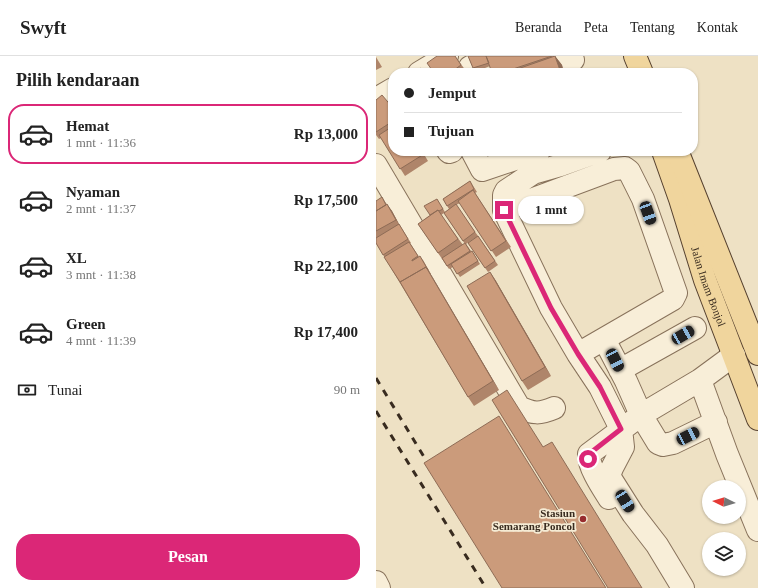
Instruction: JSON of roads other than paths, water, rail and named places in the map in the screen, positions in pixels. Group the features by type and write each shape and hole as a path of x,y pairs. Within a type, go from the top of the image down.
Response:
{"main road":[{"path":"635,56 640,68"},
{"name":"Jalan Imam Bonjol","path":"665,156 680,199 705,280 758,419"},
{"name":"Jalan Imam Bonjol","path":"680,156 758,354"}],"street":[{"path":"427,68 447,56"},
{"path":"376,100 388,92"},
{"path":"586,156 533,173 506,191 504,195 504,210 551,308 578,354 600,387 621,429 623,447 609,476 633,514 657,545 683,588"},
{"path":"376,165 519,407 533,413 554,408"},
{"path":"504,210 614,169 625,168 629,171 643,199 676,293 673,299 578,354"},
{"path":"620,370 695,328"},
{"path":"604,339 626,381 641,415 658,443 663,445 673,443 716,422"},
{"path":"670,588 648,550 601,486 588,459 589,454 641,415 700,380 734,355"},
{"path":"700,380 727,454 758,530"},
{"path":"376,582 379,588"}],"railway":[{"path":"376,378 432,470"},
{"path":"376,411 486,588"}],"place":[{"name":"Stasiun Semarang Poncol","path":"583,519"}]}
